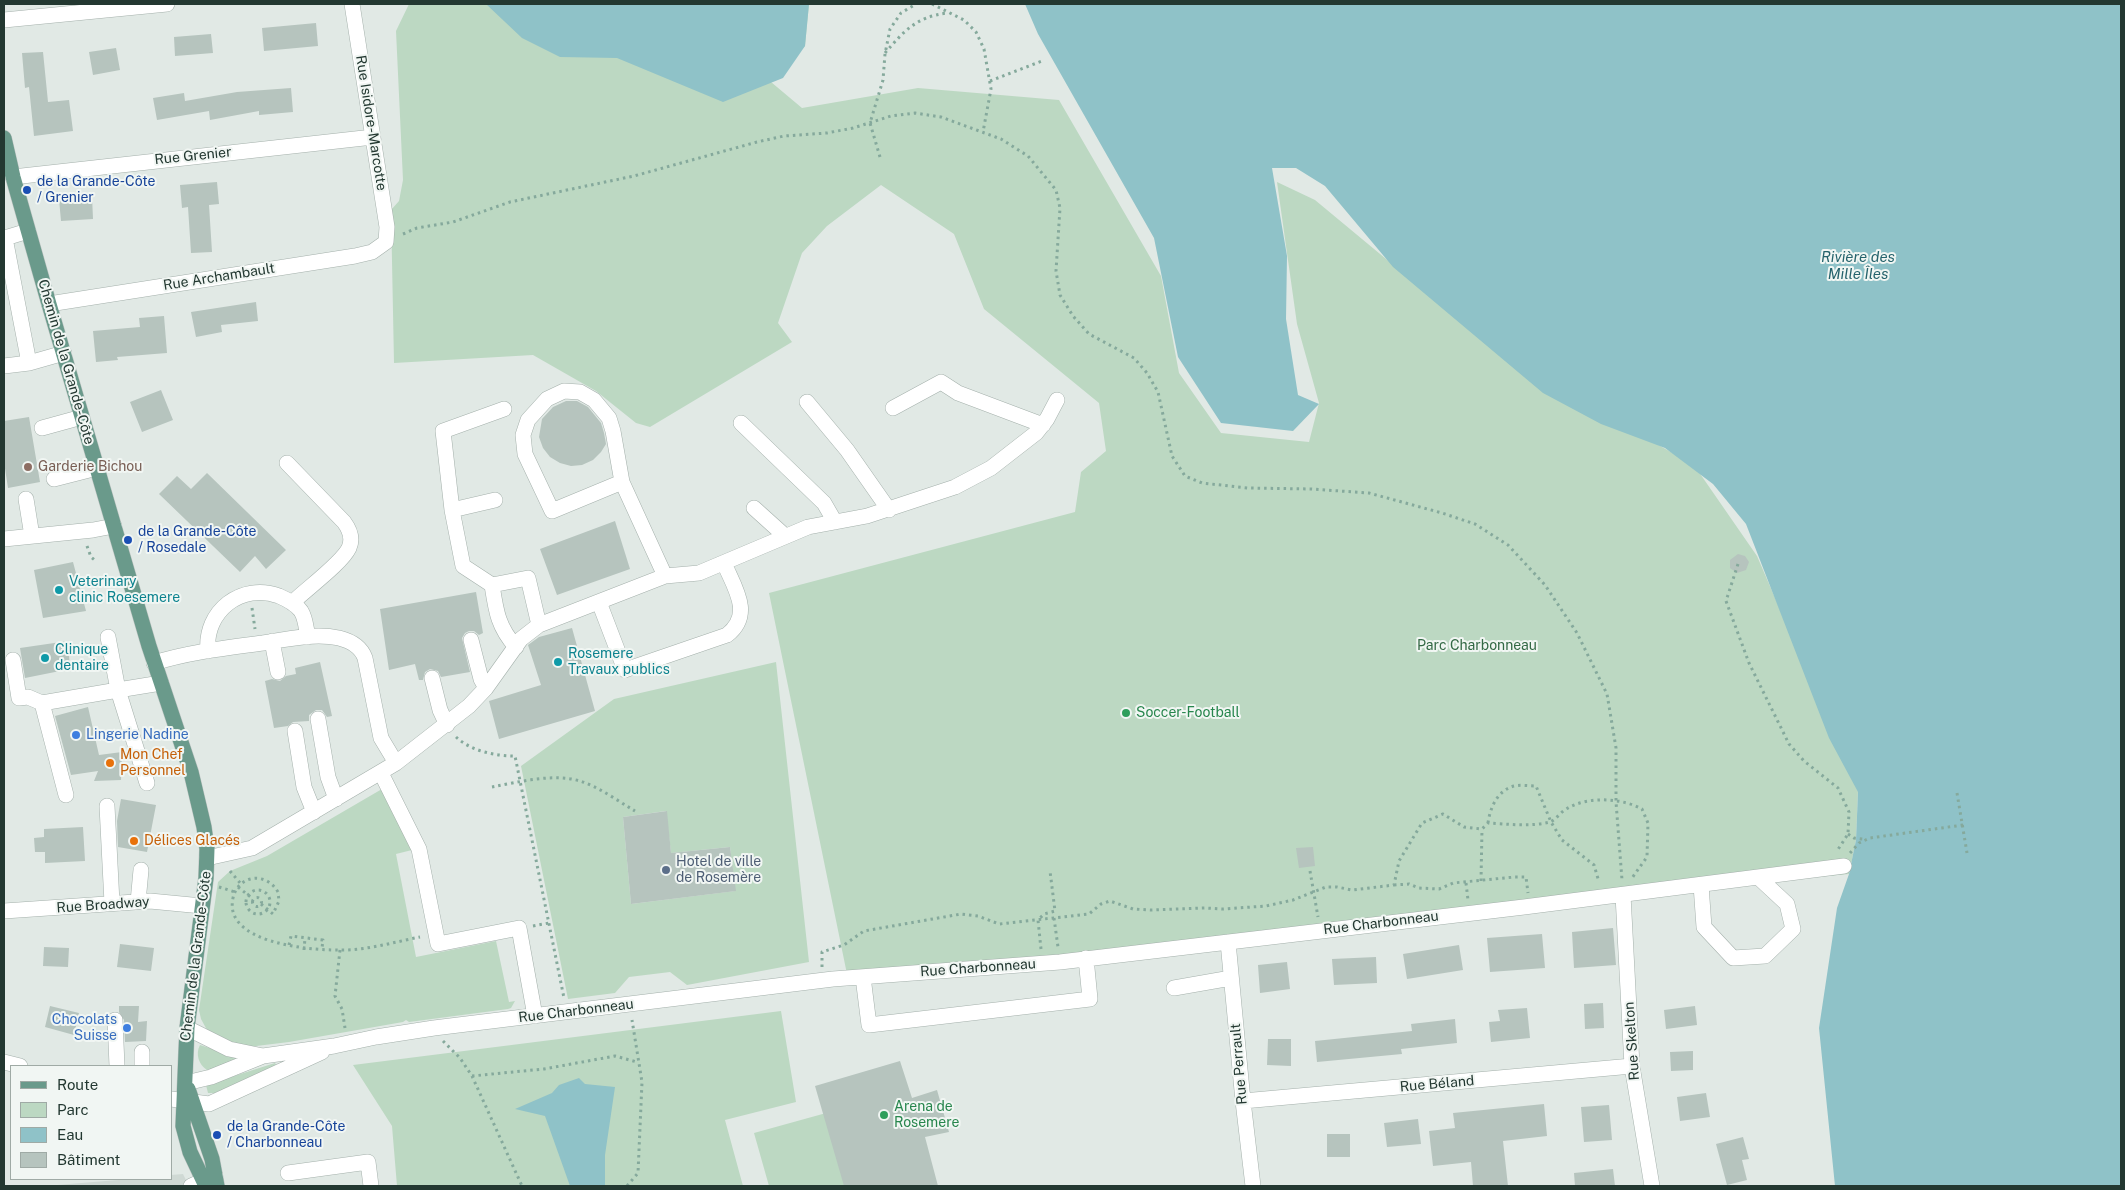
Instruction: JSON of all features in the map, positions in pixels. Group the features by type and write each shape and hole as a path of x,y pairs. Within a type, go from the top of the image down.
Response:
{"main road":[{"name":"Chemin de la Grande-Côte","path":"4,138 13,177 49,304 154,663 197,796 204,827 207,858 187,1028 183,1126 186,1139 206,1183"}],"street":[{"path":"4,20 166,4"},
{"name":"Rue Isidore-Marcotte","path":"352,4 387,227 386,242"},
{"name":"Rue Grenier","path":"13,177 373,137"},
{"path":"28,231 4,238 29,363"},
{"name":"Rue Archambault","path":"49,304 355,256 372,252 386,242"},
{"path":"4,366 29,363 64,354"},
{"path":"893,408 941,382 958,393 1043,425"},
{"path":"622,482 552,511 525,454 523,435 528,420 554,394 572,390 587,395 602,408 609,418 613,430 622,482 666,576"},
{"path":"207,858 252,848 451,730 486,688 526,634 540,625 666,576 699,573 808,527 889,510 935,495 978,475 1027,441 1043,425 1057,400"},
{"path":"806,402 847,450 889,510"},
{"path":"504,409 443,431 452,510 463,566 492,585 528,578 540,625"},
{"path":"42,428 82,417"},
{"path":"741,423 824,503 835,522"},
{"path":"286,463 344,522 349,530 351,540 346,553 292,603"},
{"path":"54,479 97,468"},
{"path":"26,499 32,536"},
{"path":"452,510 495,500"},
{"path":"754,508 785,536"},
{"path":"4,538 93,530 114,526"},
{"path":"599,602 626,670 727,635 736,627 742,608 724,563"},
{"path":"492,585 498,622 506,636 516,647"},
{"path":"208,650 207,636 211,622 227,604 240,596 256,592 269,592 292,603 303,616 308,637"},
{"path":"154,663 178,655 308,637 327,636 346,640 364,654 381,738 396,763"},
{"path":"108,637 118,690 146,783"},
{"path":"471,640 481,679 486,688"},
{"path":"272,642 278,672"},
{"path":"13,660 18,698 28,697 42,703 161,683"},
{"path":"432,678 440,710 451,730"},
{"path":"42,703 66,795"},
{"path":"318,719 328,777 336,799"},
{"path":"295,731 304,787 314,812"},
{"path":"381,773 419,849 438,944 519,928 536,1016"},
{"path":"107,806 112,903"},
{"path":"1759,878 1787,904 1793,929 1766,956 1732,958 1704,927 1701,885 1844,866"},
{"path":"138,902 141,870"},
{"name":"Rue Charbonneau","path":"186,1083 211,1077 263,1056 334,1046 434,1028 626,1005 632,994 669,990 677,999 862,977 1060,962 1319,931 1623,891 1701,885"},
{"name":"Rue Skelton","path":"1623,891 1632,1066 1652,1186"},
{"name":"Rue Broadway","path":"4,911 138,902 172,902 202,906"},
{"name":"Rue Perrault","path":"1228,942 1253,1186"},
{"path":"862,977 869,1025 1090,999 1086,958"},
{"path":"1174,988 1232,978"},
{"path":"115,1020 117,1065"},
{"name":"Rue Charbonneau","path":"187,1028 230,1049 263,1056"},
{"name":"Rue Charbonneau","path":"183,1101 210,1104 334,1046"},
{"name":"Rue Béland","path":"1243,1101 1632,1066"},
{"path":"288,1173 368,1162 371,1186"}],"path":[{"path":"880,157 870,124 883,80 885,54 890,29 901,13 916,4"},
{"path":"932,4 964,20 976,32 984,48 991,88 989,108 983,132"},
{"path":"885,54 915,22 928,16 948,13"},
{"path":"990,81 1042,60"},
{"path":"386,242 417,228 453,222 510,202 634,176 784,136 827,133 870,124 891,116 915,112 955,121 1001,139 1028,156 1056,190 1060,208 1056,271 1060,294 1073,316 1089,334 1134,358 1147,373 1158,392 1172,456 1185,476 1202,483 1248,488 1311,489 1369,494 1433,510 1475,524 1508,545 1545,586 1562,608 1577,633 1607,694 1616,748 1616,802 1623,891"},
{"path":"86,543 91,557 97,562"},
{"path":"1738,564 1726,602 1749,663 1789,744 1804,762 1838,788 1849,812 1848,834 1826,869"},
{"path":"451,730 463,742 483,752 515,756 564,1002"},
{"path":"492,787 553,779 582,782 635,811"},
{"path":"1481,881 1482,829 1488,823 1490,809 1500,796 1512,786 1536,786 1551,822 1562,840 1576,849 1594,865"},
{"path":"1957,792 1967,853"},
{"path":"1488,823 1551,822 1568,808 1585,802 1601,800 1630,803 1642,809 1648,823 1647,857 1623,891"},
{"path":"1394,884 1398,861 1422,823 1443,814 1464,827 1482,829"},
{"path":"1848,834 1854,838 1864,839 1963,825"},
{"path":"1844,866 1851,852 1864,839"},
{"path":"230,871 239,885 253,899 254,906 261,904"},
{"path":"1038,920 1044,914 1055,910 1050,871"},
{"path":"1310,872 1319,931"},
{"path":"822,969 822,952 844,945 864,931 960,914 978,916 999,924 1089,914 1101,904 1110,901 1133,909 1224,909 1266,906 1293,900 1314,891 1338,887 1352,890 1394,884 1409,884 1419,888 1439,889 1453,883 1515,877 1526,877 1528,896"},
{"path":"253,899 259,898 261,904 273,914 281,896 276,888 262,879 252,878 239,885 235,892 233,911 245,928 267,941 304,948 340,950 412,938"},
{"path":"216,887 235,892"},
{"path":"248,894 258,889 265,892 269,898 268,909"},
{"path":"248,894 246,905 251,912 260,914 268,909"},
{"path":"1054,918 1060,962"},
{"path":"1038,920 1043,963"},
{"path":"289,945 291,936 323,940 322,948"},
{"path":"304,948 305,938"},
{"path":"340,950 335,996 342,1009 346,1031"},
{"path":"626,1005 642,1082 638,1173 627,1186"},
{"path":"434,1028 446,1045 460,1058 472,1076 522,1186"},
{"path":"472,1076 544,1069 615,1056 638,1062"}],"shaded area":[{"path":"183,1174 189,1186 45,1186 118,1180 172,1180 172,1175"}],"green space":[{"name":"Parc Charbonneau","path":"409,4 809,4 805,46 771,82 802,108 918,88 1059,100 1161,276 1179,373 1221,433 1309,442 1319,403 1297,324 1277,182 1315,200 1509,361 1694,465 1757,556 1858,791 1856,840 1849,874 1623,895 848,979 769,593 1075,512 1081,472 1106,451 1099,403 984,309 954,234 881,185 827,226 802,253 778,323 792,342 650,427 636,423 596,391 533,355 394,363 391,210 399,201 403,180 396,31"},
{"path":"776,662 809,962 687,985 670,972 629,977 615,993 568,999 521,766 614,699","holes":["666,811 671,853 730,847 735,891 631,904 623,817"]},
{"path":"382,789 412,850 396,854 416,957 496,941 509,1002 515,1001 511,1008 409,1022 406,1020 289,1042 248,1047 241,1047 207,1030 199,1010 218,882 230,871 267,856"},
{"path":"781,1011 796,1102 725,1120 743,1186 397,1186 392,1126 353,1065"},
{"path":"200,1045 235,1056 236,1062 207,1070 199,1059"},
{"path":"275,1063 276,1065 215,1093 208,1093 206,1085"},
{"path":"837,1110 858,1186 769,1186 754,1133"}],"water":[{"path":"486,4 809,4 805,46 783,78 723,102 617,58 560,57 522,38"},
{"name":"Rivière des Mille Îles","path":"1025,4 2121,4 2121,1186 1835,1186 1819,1028 1837,908 1849,874 1856,840 1858,792 1829,738 1746,524 1713,484 1665,448 1601,424 1543,393 1393,267 1325,186 1296,168 1272,168 1287,256 1286,319 1298,395 1319,404 1293,431 1221,423 1178,357 1154,238 1038,34"},
{"path":"579,1078 585,1084 615,1087 605,1155 605,1186 570,1186 545,1116 515,1109 552,1093 559,1085"}],"building":[{"path":"316,23 318,46 264,51 262,28"},
{"path":"211,34 213,53 175,56 174,37"},
{"path":"116,48 120,70 93,75 89,52"},
{"path":"43,52 48,102 69,100 73,131 34,136 29,87 25,88 22,53"},
{"path":"291,88 293,112 259,115 259,111 210,120 209,111 157,120 153,98 184,93 185,101 237,92"},
{"path":"217,182 219,204 209,205 212,252 191,253 188,207 182,208 180,185"},
{"path":"92,196 93,219 61,221 59,199"},
{"path":"256,302 258,321 221,325 222,332 196,337 191,312"},
{"path":"164,316 167,353 117,357 118,360 96,362 93,331 140,327 139,318"},
{"path":"161,390 173,420 142,432 130,402"},
{"path":"566,401 577,401 588,407 601,423 604,433 606,444 601,452 593,460 582,465 571,466 560,463 550,457 543,448 539,437 542,419 553,407"},
{"path":"29,417 40,482 8,488 4,462 4,421"},
{"path":"207,473 286,550 266,569 255,556 240,572 159,494 177,476 191,489"},
{"path":"615,521 630,569 557,595 540,549"},
{"path":"1738,554 1745,556 1749,562 1746,570 1737,573 1730,568 1730,560"},
{"name":"Veterinary clinic Roesemere","path":"73,562 86,611 43,618 34,570"},
{"path":"476,592 483,633 479,635 474,631 469,631 462,638 470,672 441,677 438,671 430,669 425,672 423,680 419,680 415,664 389,670 380,609"},
{"name":"Rosemere Travaux publics","path":"572,628 595,711 499,739 489,701 541,685 528,645 539,637"},
{"name":"Clinique dentaire","path":"68,641 70,669 25,678 20,648"},
{"path":"320,662 332,716 327,717 322,710 316,710 309,715 309,721 293,722 288,726 274,728 265,681 272,679 280,681 286,676 296,674 295,668"},
{"name":"Lingerie Nadine","path":"88,707 99,755 122,752 121,780 94,781 98,771 71,775 55,716"},
{"path":"121,799 156,805 147,852 118,847 117,821"},
{"path":"667,811 671,853 730,847 736,891 631,904 623,817"},
{"path":"83,827 85,861 45,863 45,852 35,852 34,838 44,837 44,829"},
{"path":"1313,847 1315,866 1299,868 1296,848"},
{"path":"1613,928 1616,965 1574,968 1572,932"},
{"path":"1542,934 1545,968 1490,972 1487,938"},
{"path":"120,944 154,948 151,971 117,967"},
{"path":"1459,945 1463,970 1407,979 1403,954"},
{"path":"44,947 69,948 68,967 43,966"},
{"path":"1376,957 1377,983 1334,985 1332,959"},
{"path":"1287,962 1290,989 1260,993 1258,965"},
{"path":"1603,1003 1604,1028 1585,1029 1584,1004"},
{"path":"50,1006 79,1013 74,1035 45,1027"},
{"path":"119,1006 139,1006 138,1022 147,1021 146,1041 125,1042 124,1020 119,1012"},
{"path":"1695,1006 1697,1025 1666,1029 1664,1010"},
{"path":"1527,1008 1530,1038 1491,1042 1489,1022 1500,1021 1498,1010"},
{"path":"1455,1019 1457,1043 1401,1049 1402,1054 1317,1062 1315,1041 1412,1031 1411,1024"},
{"path":"1268,1039 1291,1039 1291,1066 1267,1065"},
{"path":"1693,1051 1693,1070 1671,1071 1670,1052"},
{"name":"Arena de Rosemere","path":"900,1061 912,1098 937,1090 949,1132 925,1137 938,1186 844,1186 815,1086"},
{"path":"1706,1093 1710,1117 1680,1121 1677,1097"},
{"path":"1544,1104 1547,1136 1503,1141 1508,1186 1473,1186 1471,1162 1433,1166 1429,1131 1455,1128 1453,1113"},
{"path":"1609,1105 1612,1140 1584,1142 1581,1107"},
{"path":"1418,1119 1421,1144 1387,1147 1384,1123"},
{"path":"1327,1134 1350,1134 1350,1157 1327,1157"},
{"path":"1743,1137 1749,1159 1742,1160 1747,1180 1727,1185 1716,1144"},
{"path":"1613,1169 1615,1186 1575,1186 1574,1173"}],"place":[{"name":"de la Grande-Côte / Grenier","path":"27,190"},
{"name":"Garderie Bichou","path":"28,467"},
{"name":"de la Grande-Côte / Rosedale","path":"128,540"},
{"name":"Veterinary clinic Roesemere","path":"59,590"},
{"name":"Clinique dentaire","path":"45,658"},
{"name":"Rosemere Travaux publics","path":"558,662"},
{"name":"Soccer-Football","path":"1126,713"},
{"name":"Lingerie Nadine","path":"76,735"},
{"name":"Mon Chef Personnel","path":"110,763"},
{"name":"Délices Glacés","path":"134,841"},
{"name":"Hotel de ville de Rosemère","path":"666,870"},
{"name":"Chocolats Suisse","path":"127,1028"},
{"name":"Arena de Rosemere","path":"884,1115"},
{"name":"de la Grande-Côte / Charbonneau","path":"217,1135"}]}
